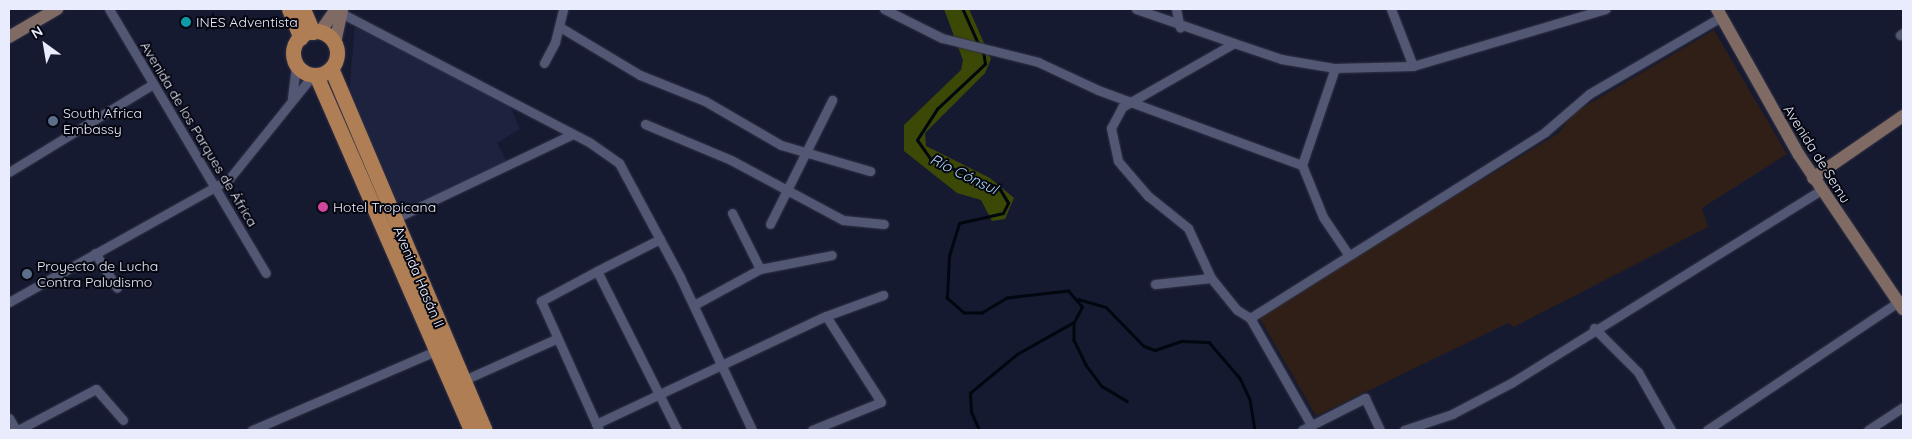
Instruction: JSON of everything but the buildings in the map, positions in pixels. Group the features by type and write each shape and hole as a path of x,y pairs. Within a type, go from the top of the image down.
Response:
{"main road":[{"path":"9,37 57,9"},
{"path":"289,9 311,34 334,43"},
{"path":"303,9 311,34"},
{"path":"340,10 334,43 337,56 331,68 314,75 296,64 294,53 311,34 340,10"},
{"name":"Avenida de Semu","path":"1719,13 1813,178 1901,305"},
{"name":"Avenida Hasán II","path":"331,68 394,219 470,430"},
{"name":"Avenida Hasán II","path":"314,75 442,348 462,381 484,430"},
{"path":"1813,178 1903,116"}],"street":[{"name":"Avenida de los Parques de África","path":"109,9 266,273"},
{"path":"544,63 560,27 563,9"},
{"path":"884,9 942,38 1000,55 1038,62 1302,165"},
{"path":"1136,9 1180,28 1234,43 1281,59 1335,68 1413,66 1606,9"},
{"path":"1176,9 1180,28"},
{"path":"1390,9 1413,66"},
{"path":"340,10 571,134 619,163 694,305 752,430"},
{"path":"1250,318 1348,254 1545,132 1589,94 1719,13"},
{"path":"560,27 640,75 706,101 752,130 805,153 870,170"},
{"path":"1234,43 1131,99 1112,128 1112,150 1148,196 1188,228 1210,278 1237,310 1250,318 1310,423"},
{"path":"292,99 296,64"},
{"path":"1335,68 1302,165 1324,217 1348,254"},
{"path":"9,302 212,185 235,174 292,99 314,75"},
{"path":"9,172 153,84"},
{"path":"770,224 832,100"},
{"path":"645,124 731,160 843,220 884,224"},
{"path":"394,219 571,134"},
{"path":"1404,430 1474,404 1594,328 1744,242 1821,190"},
{"path":"732,213 760,269"},
{"path":"660,239 541,301 556,339 597,427 658,392 826,316 884,295"},
{"path":"95,253 117,288"},
{"path":"694,305 760,269 832,255"},
{"path":"597,271 677,430"},
{"path":"1155,284 1210,278"},
{"path":"1707,430 1901,305"},
{"path":"812,430 880,402 826,316"},
{"path":"1594,328 1638,372 1672,430"},
{"path":"462,381 556,339"},
{"path":"252,430 442,348"},
{"path":"9,418 17,430 96,389 124,420"},
{"path":"1302,430 1310,423 1365,398 1380,430"},
{"path":"1868,430 1903,407"}],"shaded area":[{"path":"355,26 509,104 520,129 497,143 507,162 402,212 349,94"},
{"path":"1714,30 1787,154 1702,208 1708,227 1514,327 1508,323 1316,416 1258,315 1559,133 1572,114"}],"green space":[{"path":"944,9 969,9 991,59 985,73 925,133 926,146 990,178 1014,198 1005,219 992,221 981,200 957,193 904,151 904,125 961,70 963,60"}],"waterway":[{"name":"Río Cónsul","path":"963,9 979,45"},
{"name":"Río Cónsul","path":"979,430 971,412 970,393 1017,354 1074,322 1082,307 1068,291 1007,298 982,313 964,313 947,298 949,256 959,223 1003,213 1008,203 999,188 931,160 917,140 937,109 985,64 983,52"},
{"path":"1078,299 1106,307 1144,346 1155,350 1181,341 1209,342 1240,378 1250,399 1255,430"},
{"path":"1074,322 1074,340 1086,365 1102,386 1127,401"}],"place":[{"name":"INES Adventista","path":"186,22"},
{"name":"South Africa Embassy","path":"53,121"},
{"name":"Hotel Tropicana","path":"323,207"},
{"name":"Proyecto de Lucha Contra Paludismo","path":"27,274"}]}
